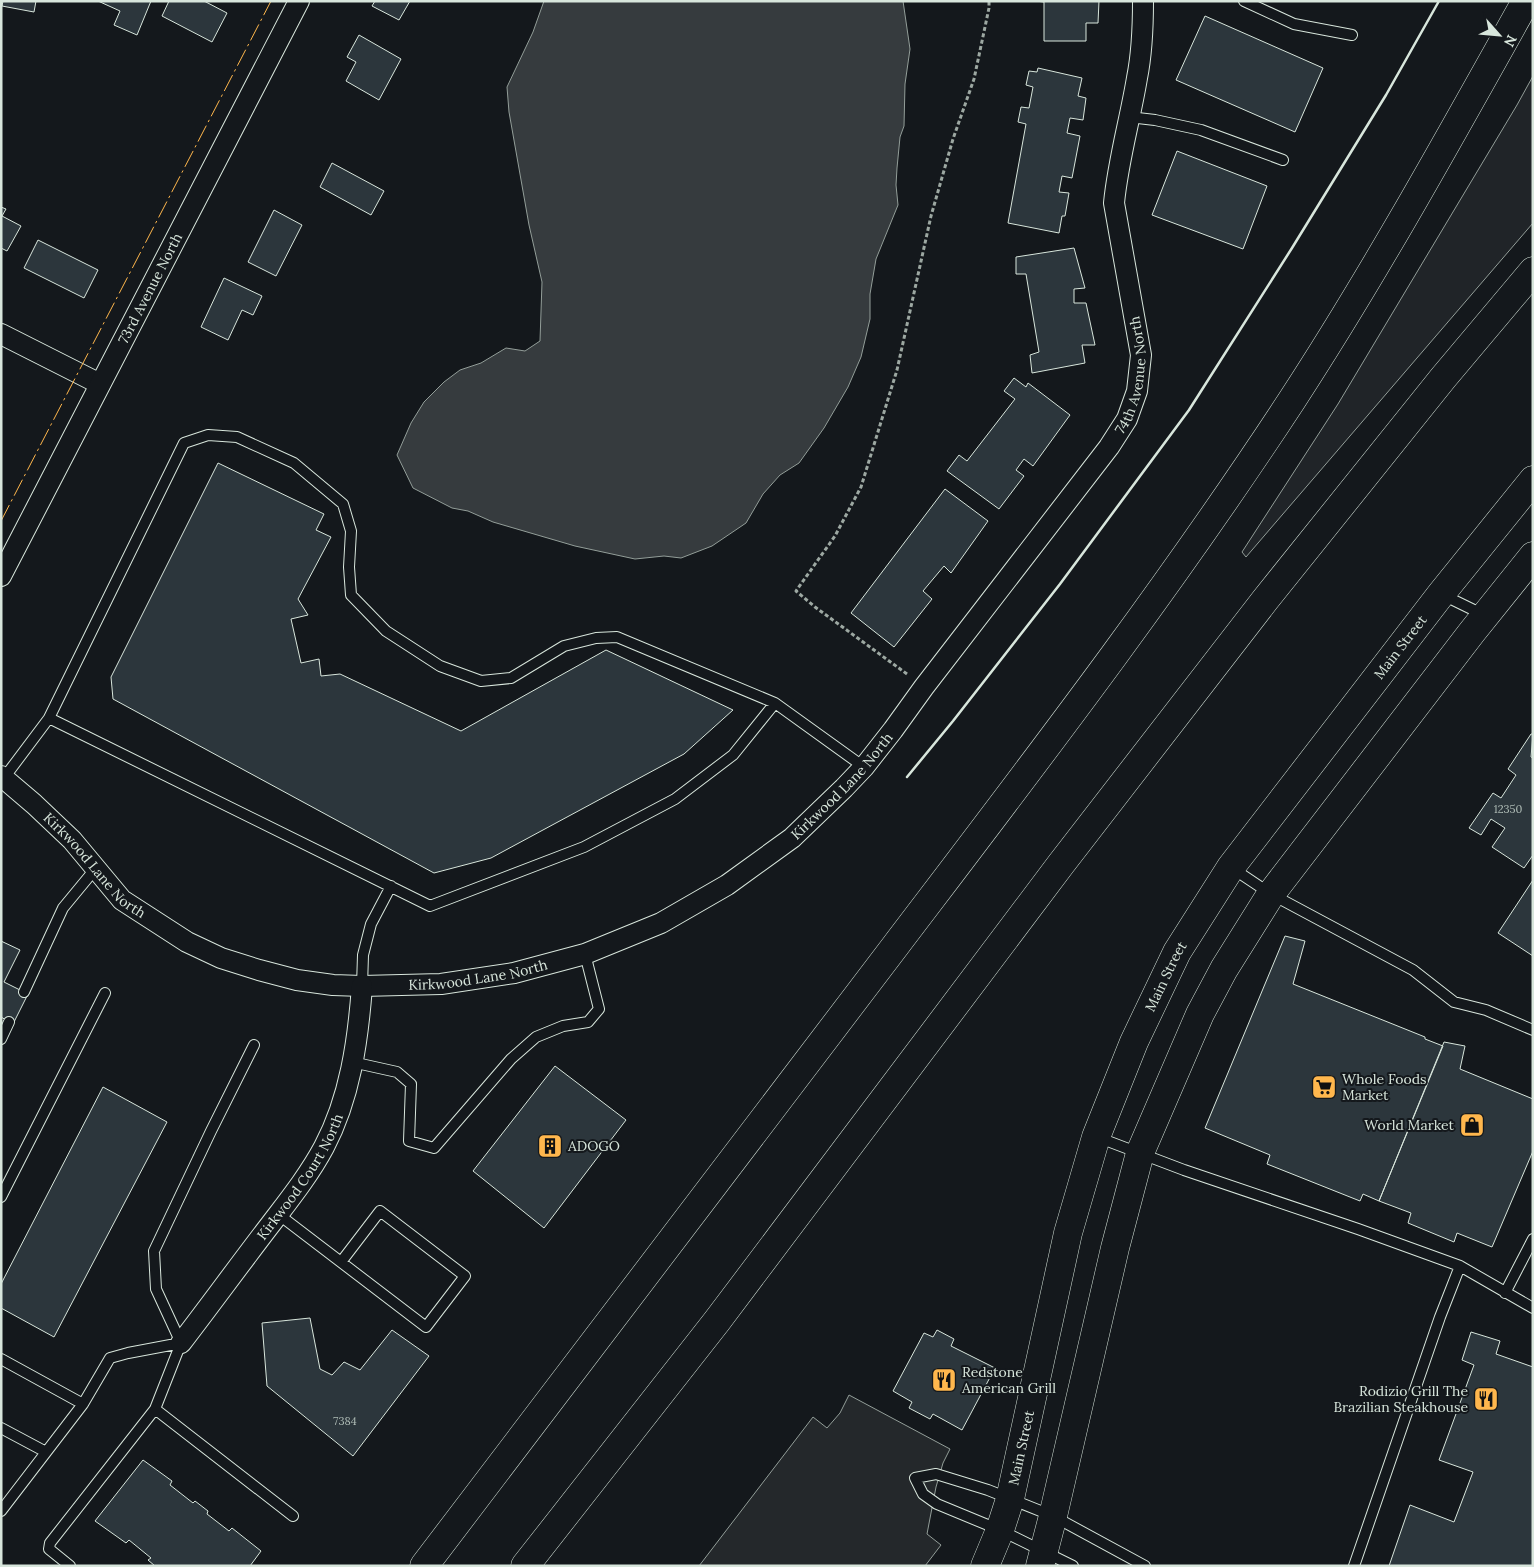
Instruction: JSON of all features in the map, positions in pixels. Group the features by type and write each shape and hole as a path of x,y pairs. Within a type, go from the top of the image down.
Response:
{"main road":[{"path":"424,1566 1082,700 1213,517 1295,395 1349,308 1461,118 1526,1"},
{"path":"525,1566 717,1321 1055,872 1265,600 1449,371 1533,271"},
{"name":"Main Street","path":"985,1566 1010,1499 1068,1232 1096,1137 1134,1042 1177,952 1231,867 1442,594 1533,480"},
{"path":"1042,1559 1117,1239 1140,1153 1200,1014 1224,969 1271,894 1484,616 1533,556"},
{"path":"544,1566 717,1321"}],"street":[{"name":"73rd Avenue North","path":"1,576 299,1"},
{"name":"74th Avenue North","path":"924,687 1109,447 1127,419 1136,391 1141,355 1114,203 1142,44 1143,1"},
{"path":"1,334 100,384"},
{"name":"Kirkwood Lane North","path":"3,777 72,840 122,900 187,942 222,958 297,980 333,985 362,986 441,984 514,973 585,954 660,922 727,885 792,838 864,767 924,687"},
{"name":"Kirkwood Court North","path":"181,1343 300,1185 324,1147 341,1106 352,1062 360,1018 362,986"}],"lane":[{"path":"1244,1 1294,24 1352,35"},
{"path":"1129,117 1155,120 1201,130 1283,160"},
{"path":"3,777 49,718 184,442 208,435 237,437 294,463 343,504 352,531 349,567 351,595 386,631 440,666 481,681 512,678 564,646 596,638 617,637 775,703 864,767"},
{"path":"1442,594 1484,616"},
{"path":"49,718 430,906 584,847 676,799 733,755 775,703"},
{"path":"1231,867 1271,894 1413,970 1454,1002 1486,1010 1533,1030"},
{"path":"24,992 63,908 96,868"},
{"path":"362,986 363,955 371,924 391,886"},
{"path":"352,1062 397,1072 411,1084 409,1140 434,1148 510,1059 536,1037 563,1026 588,1022 599,1009 585,954"},
{"path":"1,1197 105,993"},
{"path":"1,1039 9,1022"},
{"path":"70,1566 49,1549 50,1543 156,1408 181,1343 156,1289 154,1252 210,1131 254,1045"},
{"path":"1096,1137 1184,1170 1399,1243 1460,1266 1533,1308"},
{"path":"278,1214 340,1262 426,1327 465,1276 380,1211 340,1262"},
{"path":"1505,1293 1533,1239"},
{"path":"1354,1566 1437,1326 1460,1266"},
{"path":"1,1512 83,1404 110,1358 181,1343"},
{"path":"1,1359 83,1404"},
{"path":"156,1408 293,1516"},
{"path":"1,1428 46,1452"},
{"path":"1073,1566 1042,1559 1000,1530 937,1504 922,1494 915,1478 936,1474 986,1489 1053,1516 1146,1566"}],"path":[{"path":"908,675 796,591 835,536 861,487 897,370 931,216 953,139 974,78 989,1"}],"shaded area":[{"path":"544,1 903,1 910,49 905,84 904,126 900,137 897,168 898,205 876,259 870,294 870,319 861,357 848,387 824,428 799,463 780,475 763,494 746,523 712,546 681,558 664,556 635,559 575,546 493,522 468,511 452,508 413,488 397,455 411,423 424,402 444,382 460,370 481,363 506,348 525,351 540,341 542,282 529,225 509,112 507,87 533,32"},
{"path":"1533,76 1533,223 1246,557 1242,552 1338,404"},
{"path":"849,1395 950,1449 943,1463 936,1487 927,1534 941,1545 925,1566 699,1566 813,1417 827,1428 840,1413"}],"building":[{"path":"3,1 36,1 34,12 2,6"},
{"path":"98,1 151,1 137,35 114,25 120,11"},
{"path":"169,1 204,1 227,13 212,42 162,16"},
{"path":"375,1 410,1 399,20 372,6"},
{"path":"1035,1 1099,1 1098,23 1086,23 1086,41 1044,41 1044,2"},
{"path":"1205,16 1323,68 1295,132 1176,80"},
{"path":"359,35 401,59 379,100 346,81 356,62 347,57"},
{"path":"1038,68 1082,78 1078,96 1086,98 1083,120 1070,118 1067,133 1080,136 1072,178 1062,176 1059,192 1069,193 1065,216 1062,216 1059,233 1008,223 1026,124 1018,122 1021,107 1029,108 1033,87 1026,85 1029,71 1037,72"},
{"path":"1177,151 1267,186 1243,249 1152,215"},
{"path":"332,163 384,191 371,215 320,187"},
{"path":"1,207 6,209 2,216 21,226 7,251 1,248"},
{"path":"274,210 302,225 276,276 248,262"},
{"path":"38,240 98,270 84,298 24,268"},
{"path":"1074,248 1085,288 1074,289 1074,303 1086,303 1095,345 1082,345 1085,363 1032,373 1030,355 1039,352 1026,274 1016,274 1016,257"},
{"path":"224,278 262,296 253,315 242,310 228,340 201,327"},
{"path":"1014,378 1026,387 1028,383 1070,415 1033,466 1024,459 1016,470 1024,476 999,509 947,471 959,455 967,461 1015,399 1004,391"},
{"path":"218,463 324,514 316,530 331,537 298,599 308,615 291,619 301,663 319,659 321,676 340,674 461,731 606,650 733,710 684,754 491,858 434,873 113,699 111,677"},
{"path":"945,489 988,521 951,573 944,566 923,591 932,599 894,647 851,613"},
{"path":"1531,734 1533,734 1531,757 1533,758 1533,855 1524,868 1492,847 1505,828 1491,819 1481,835 1469,828 1493,793 1501,798 1516,775 1508,769"},
{"path":"1533,880 1533,956 1498,933"},
{"name":"Whole Foods Market","path":"1285,936 1305,941 1293,984 1443,1046 1379,1201 1363,1194 1360,1201 1267,1164 1270,1155 1205,1128"},
{"path":"1,941 20,950 4,982 28,994 13,1024 1,1017"},
{"name":"World Market","path":"1444,1042 1465,1046 1460,1069 1533,1099 1533,1151 1492,1247 1457,1233 1454,1242 1408,1223 1411,1213 1379,1201"},
{"name":"ADOGO","path":"555,1066 626,1120 544,1228 473,1171"},
{"path":"103,1087 167,1122 54,1337 1,1308 1,1284"},
{"path":"310,1318 320,1369 332,1375 344,1362 360,1370 392,1330 429,1356 353,1456 267,1386 262,1323"},
{"name":"Redstone American Grill","path":"937,1330 954,1339 951,1346 995,1368 962,1430 933,1414 930,1419 909,1408 912,1402 893,1391 924,1333 933,1337"},
{"path":"1471,1332 1500,1341 1496,1354 1533,1367 1533,1566 1389,1566 1410,1505 1454,1522 1473,1472 1439,1460 1474,1365 1462,1360"},
{"path":"143,1460 172,1481 170,1485 193,1503 195,1501 208,1511 207,1514 229,1531 232,1528 261,1551 250,1566 155,1566 148,1560 151,1558 129,1540 126,1543 95,1521"}],"wall":[{"path":"907,777 1060,584 1189,410 1386,95 1439,1"}],"power":[{"path":"1,521 271,1"}],"place":[{"name":"Whole Foods Market","path":"1324,1087"},
{"name":"World Market","path":"1472,1125"},
{"name":"ADOGO","path":"550,1146"},
{"name":"Redstone American Grill","path":"944,1380"},
{"name":"Rodizio Grill The Brazilian Steakhouse","path":"1486,1399"}]}
